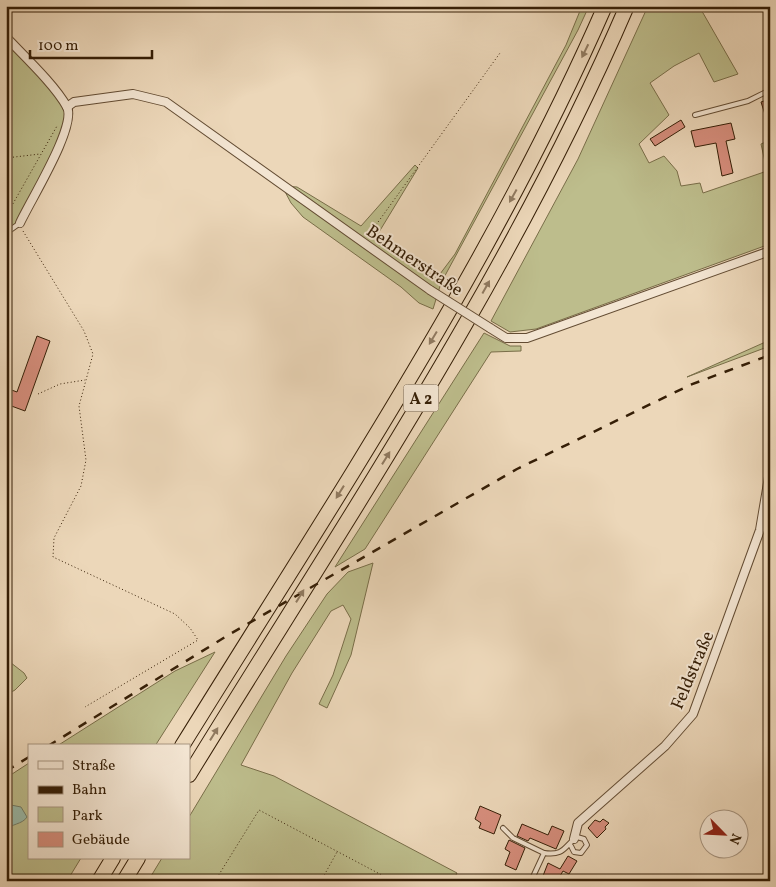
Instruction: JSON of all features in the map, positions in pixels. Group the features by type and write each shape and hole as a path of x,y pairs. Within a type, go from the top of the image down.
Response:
{"highway":[{"name":"A 2","path":"183,744 374,437 448,312 522,179 604,6"},
{"name":"A 2","path":"190,773 393,446 475,308 539,189 607,52 627,6"},
{"path":"99,881 112,860"},
{"path":"124,881 137,860"}],"street":[{"path":"6,37 68,109 65,135 20,223"},
{"name":"Behmerstraße","path":"68,109 80,101 133,94 166,102 430,290 506,338 527,338 770,251"},
{"name":"Feldstraße","path":"572,843 578,822 664,746 693,714 760,530 770,471"}],"lane":[{"path":"695,115 748,100 770,90"},
{"path":"6,233 20,223"},
{"path":"503,828 513,838 544,853 554,855 572,843"},
{"path":"530,881 544,853"}],"path":[{"path":"363,243 500,53"},
{"path":"6,216 68,109"},
{"path":"6,158 42,154"},
{"path":"20,223 26,237 87,338 93,354 79,406 86,460 81,486 54,538 53,557 174,614 190,628 198,640 85,707"},
{"path":"38,394 60,384 86,379"},
{"path":"215,881 259,810 393,881"},
{"path":"321,881 337,852"},
{"path":"291,876 299,881"}],"green space":[{"path":"582,6 589,6 578,30 441,283 433,309 419,303 401,287 303,217 291,203 282,186 297,187 361,226 415,165 418,168 376,237 437,278 455,254 566,45"},
{"path":"648,6 696,6 703,13 738,74 714,82 699,53 674,66 650,83 669,115 639,144 649,163 664,156 677,171 681,186 700,183 703,193 767,171 761,144 770,140 770,244 536,329 510,332 491,321 578,159"},
{"path":"6,37 61,99 68,121 20,223 6,229"},
{"path":"484,333 510,346 521,346 521,351 491,352 365,549 335,567"},
{"path":"770,340 770,346 687,377"},
{"path":"373,563 351,655 327,708 319,704 333,675 351,619 343,605 331,611 292,673 241,765 274,776 457,873 453,881 148,881 161,860 190,860 190,815 286,656 327,594 348,572"},
{"path":"215,652 156,744 60,744 175,671"},
{"path":"6,659 24,673 27,678 15,690 6,695"},
{"path":"28,764 28,860 80,860 67,881 6,881 6,778"}],"shaded area":[{"path":"6,804 21,807 27,817 6,831"}],"building":[{"path":"770,99 770,124 768,124 761,102"},
{"path":"681,120 685,127 655,146 650,139"},
{"path":"731,123 735,139 726,141 733,173 722,176 716,143 695,147 691,131"},
{"path":"37,336 50,341 25,411 6,404 6,388 17,392"},
{"path":"480,806 501,815 494,834 479,828 481,823 475,819"},
{"path":"603,819 609,823 597,838 588,828 595,820 600,822"},
{"path":"522,824 548,835 552,826 564,831 556,849 530,838 528,841 517,836"},
{"path":"509,840 525,848 516,870 505,865 510,852 505,849"},
{"path":"568,856 577,861 569,874 563,871 557,881 541,881 548,863 560,869"}],"railway":[{"path":"51,744 230,634 517,469 690,385 770,355"},
{"path":"6,771 28,758"}]}
